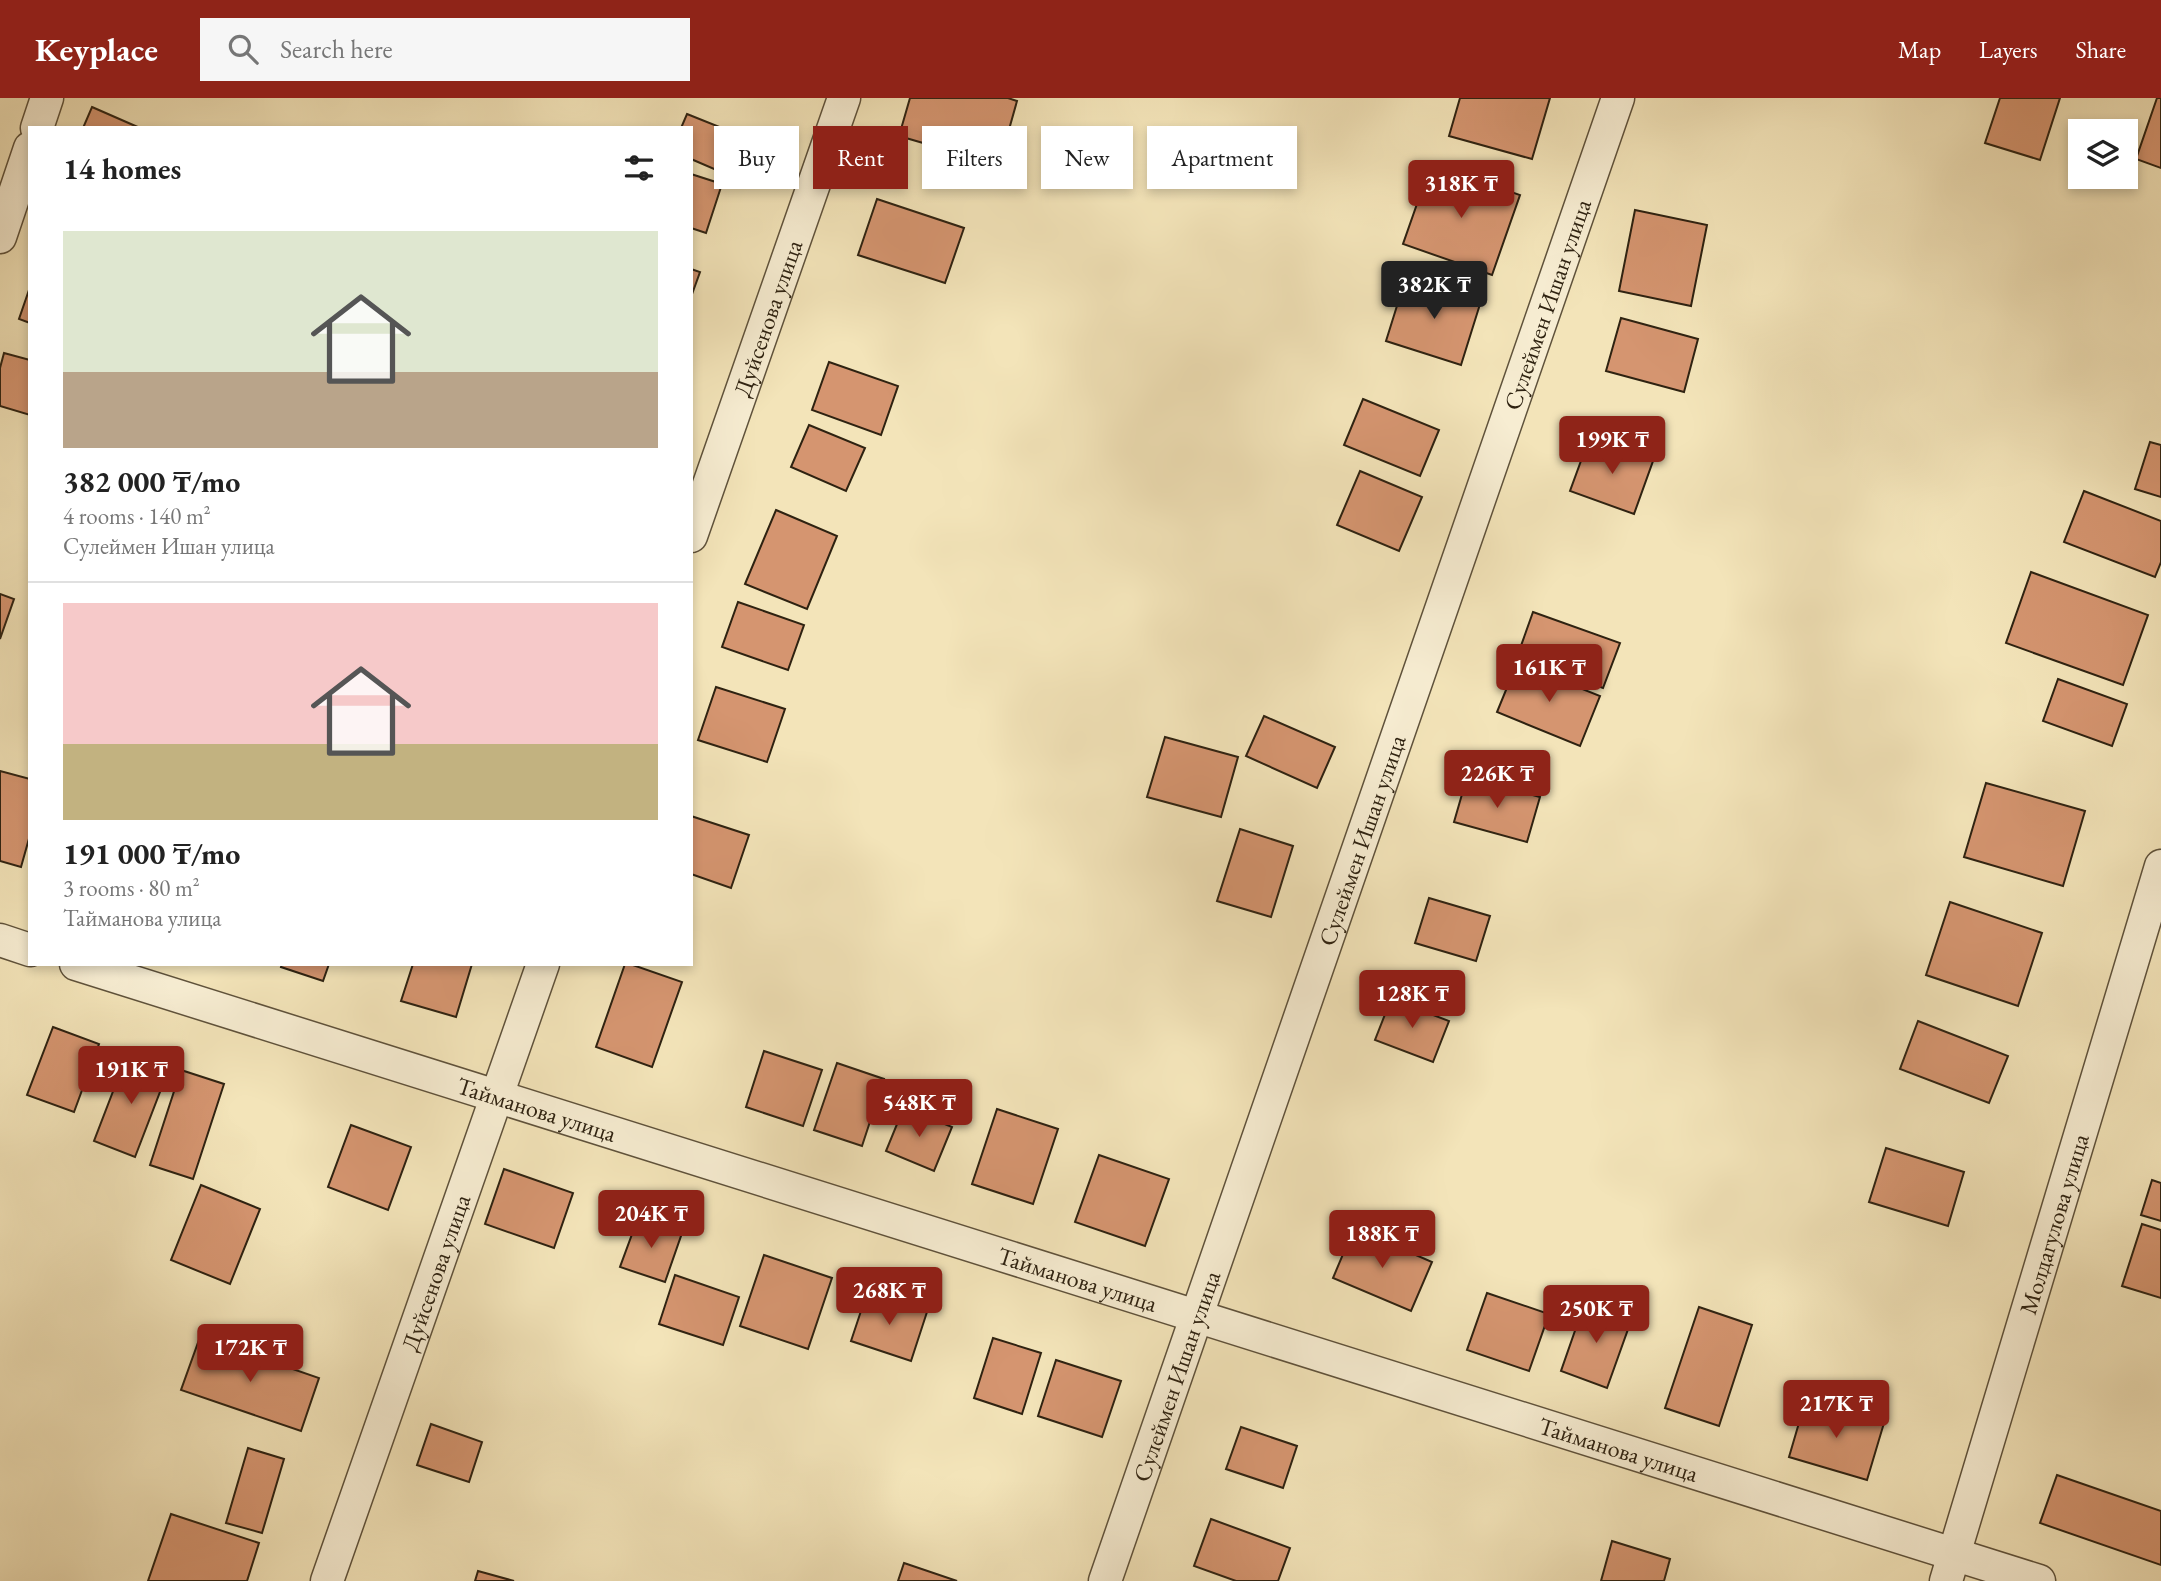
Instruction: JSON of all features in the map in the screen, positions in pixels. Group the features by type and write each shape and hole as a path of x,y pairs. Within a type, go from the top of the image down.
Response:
{"street":[{"path":"38,126 47,98"},
{"name":"Дуйсенова улица","path":"693,530 844,98"},
{"name":"Сулеймен Ишан улица","path":"1105,1581 1618,98"},
{"path":"0,237 28,154"},
{"name":"Молдагулова улица","path":"1950,1568 2161,866"},
{"path":"0,940 28,949"},
{"name":"Тайманова улица","path":"82,966 1197,1317 1950,1568 2039,1581"},
{"name":"Дуйсенова улица","path":"327,1581 542,966"}],"building":[{"path":"910,98 1008,98 1017,101 1010,126 922,126 922,143 908,139 908,126 902,126"},
{"path":"1460,98 1550,98 1532,159 1449,136"},
{"path":"2000,98 2060,98 2040,160 1985,143"},
{"path":"2157,98 2161,98 2161,168 2138,160"},
{"path":"92,107 135,126 84,126"},
{"path":"687,114 717,126 714,126 714,169 693,160 693,126 682,126"},
{"path":"1431,164 1520,195 1492,275 1403,244"},
{"path":"693,175 714,181 714,189 720,189 706,233 693,229"},
{"path":"877,199 964,228 945,283 858,255"},
{"path":"1635,210 1707,225 1691,306 1619,291"},
{"path":"693,270 700,272 693,291"},
{"path":"1406,277 1481,301 1461,365 1386,341"},
{"path":"28,293 28,322 19,319"},
{"path":"1621,318 1698,339 1684,392 1606,371"},
{"path":"4,353 28,359 28,414 0,406 0,368"},
{"path":"829,362 898,386 881,435 812,410"},
{"path":"1363,399 1439,430 1420,476 1344,445"},
{"path":"809,425 865,448 846,491 791,467"},
{"path":"1589,439 1653,461 1634,514 1570,491"},
{"path":"2150,442 2161,445 2161,497 2135,489"},
{"path":"1360,471 1422,497 1399,551 1337,525"},
{"path":"2084,491 2161,521 2161,562 2155,577 2064,542"},
{"path":"776,510 837,536 807,609 745,584"},
{"path":"2031,572 2148,615 2123,685 2006,643"},
{"path":"0,594 14,599 0,639"},
{"path":"738,602 804,625 788,670 722,647"},
{"path":"1533,612 1620,643 1603,688 1517,657"},
{"path":"1517,663 1600,696 1580,746 1497,712"},
{"path":"2058,679 2127,704 2112,746 2043,721"},
{"path":"716,687 785,709 767,762 698,740"},
{"path":"1264,716 1335,747 1317,788 1246,756"},
{"path":"1165,737 1238,757 1221,817 1147,797"},
{"path":"0,771 28,778 28,842 21,867 0,861"},
{"path":"1467,777 1540,797 1527,842 1454,822"},
{"path":"1986,783 2085,811 2063,886 1964,857"},
{"path":"693,817 749,835 731,888 693,875"},
{"path":"1240,829 1293,846 1271,917 1217,901"},
{"path":"1429,898 1490,916 1476,961 1415,943"},
{"path":"1950,902 2042,933 2018,1006 1926,975"},
{"path":"281,966 328,966 323,981"},
{"path":"412,966 471,966 456,1017 401,1001"},
{"path":"624,966 636,966 682,982 652,1067 596,1047"},
{"path":"1391,999 1449,1021 1433,1062 1375,1040"},
{"path":"1918,1021 2008,1056 1989,1103 1900,1069"},
{"path":"53,1027 99,1044 74,1112 27,1095"},
{"path":"764,1051 822,1070 803,1126 746,1107"},
{"path":"127,1055 168,1071 135,1157 94,1141"},
{"path":"837,1063 884,1079 862,1146 814,1130"},
{"path":"181,1070 224,1084 193,1179 150,1165"},
{"path":"904,1107 952,1127 934,1171 886,1151"},
{"path":"997,1109 1058,1129 1033,1204 972,1184"},
{"path":"351,1125 411,1147 388,1210 328,1187"},
{"path":"1886,1148 1964,1172 1948,1226 1869,1202"},
{"path":"1099,1155 1169,1179 1145,1246 1075,1222"},
{"path":"504,1169 573,1193 554,1248 485,1224"},
{"path":"2152,1180 2161,1183 2161,1221 2141,1215"},
{"path":"201,1185 260,1209 230,1284 171,1260"},
{"path":"638,1218 682,1233 665,1282 620,1267"},
{"path":"2142,1224 2161,1230 2161,1298 2122,1286"},
{"path":"1354,1228 1432,1262 1411,1311 1333,1278"},
{"path":"764,1255 832,1278 808,1349 740,1326"},
{"path":"675,1275 739,1297 723,1345 659,1324"},
{"path":"867,1293 927,1312 911,1361 851,1341"},
{"path":"1487,1293 1549,1314 1529,1371 1467,1350"},
{"path":"1585,1302 1632,1318 1607,1388 1561,1371"},
{"path":"1699,1307 1752,1325 1719,1426 1665,1408"},
{"path":"200,1337 319,1378 301,1431 181,1390"},
{"path":"993,1338 1041,1353 1022,1414 974,1398"},
{"path":"1056,1360 1121,1381 1102,1437 1038,1416"},
{"path":"1806,1399 1884,1423 1867,1480 1789,1457"},
{"path":"431,1424 482,1442 469,1482 417,1465"},
{"path":"1241,1427 1297,1446 1283,1488 1226,1469"},
{"path":"248,1448 284,1459 262,1533 226,1523"},
{"path":"2057,1475 2161,1511 2161,1565 2040,1523"},
{"path":"171,1514 259,1543 247,1581 148,1581"},
{"path":"1211,1519 1290,1548 1278,1581 1236,1581 1194,1566"},
{"path":"1612,1541 1670,1559 1664,1581 1601,1581"},
{"path":"904,1563 957,1581 898,1581"},
{"path":"478,1571 514,1581 475,1581"}]}
